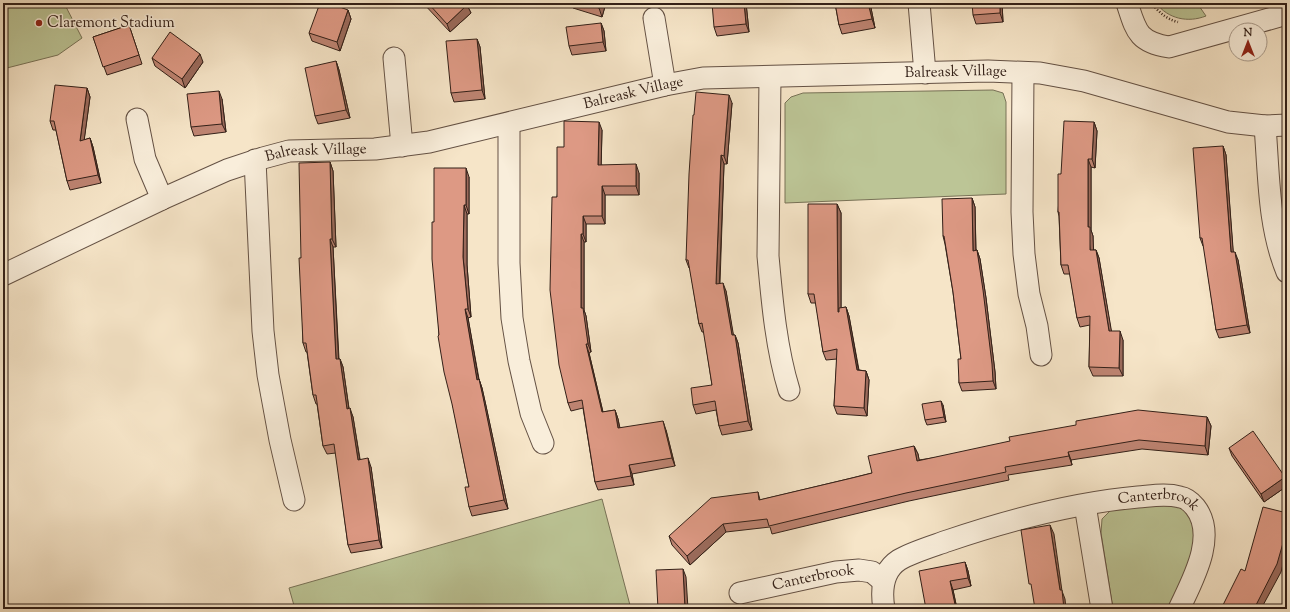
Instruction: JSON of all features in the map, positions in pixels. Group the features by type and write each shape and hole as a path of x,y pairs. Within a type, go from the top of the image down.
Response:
{"street":[{"path":"919,3 925,73"},
{"path":"1127,3 1136,30 1144,38 1156,45 1169,47 1287,14"},
{"path":"654,18 665,85"},
{"path":"394,58 402,146"},
{"name":"Balreask Village","path":"3,275 162,198 227,170 255,160 289,151 375,149 429,142 665,85 703,78 988,72 1040,73 1084,81 1228,122 1265,126 1287,125"},
{"path":"1023,72 1022,212 1024,254 1028,294 1037,326 1041,355"},
{"path":"770,77 768,256 770,284 783,370 789,390"},
{"path":"137,119 145,159 162,198"},
{"path":"509,123 509,263 512,318 519,361 531,413 543,443"},
{"path":"1265,126 1273,223 1280,255 1287,272"},
{"path":"255,160 263,331 268,375 280,440 294,500"},
{"name":"Canterbrook","path":"740,593 836,572 858,570 872,572 883,581 888,571 899,560 991,526 1058,509 1124,498 1163,494 1180,497 1189,501 1195,507 1204,528 1204,542 1198,566 1179,609"},
{"path":"1085,505 1102,609"},
{"path":"883,581 882,597 884,609"}],"green space":[{"name":"Claremont Stadium","path":"3,3 64,3 82,38 58,55 3,69"},
{"path":"1156,3 1197,3 1206,16 1192,19 1179,18 1166,13"},
{"path":"993,90 1003,93 1006,102 1006,194 785,203 785,103 791,97 803,93"},
{"path":"602,499 631,609 295,609 289,588"},
{"path":"1178,503 1189,509 1197,542 1170,609 1113,609 1101,533 1102,519 1113,508"}],"building":[{"path":"320,3 329,3 348,10 337,42 309,33"},
{"path":"428,3 466,3 467,5 447,24"},
{"path":"582,3 600,3 599,8"},
{"path":"712,3 744,3 746,24 714,27"},
{"path":"835,3 868,3 872,19 839,25"},
{"path":"972,3 1000,3 1000,13 973,15"},
{"path":"601,23 603,42 569,46 566,27"},
{"path":"129,25 139,55 103,67 93,37"},
{"path":"170,32 200,54 182,79 152,58"},
{"path":"477,39 482,90 451,93 446,41"},
{"path":"336,61 346,110 315,116 305,68"},
{"path":"55,85 87,88 80,141 90,138 98,175 67,181 54,121 50,121"},
{"path":"219,91 222,124 191,127 187,94"},
{"path":"696,92 729,95 724,156 721,155 716,284 723,283 732,335 735,335 748,421 719,426 715,401 693,405 691,388 712,385 702,323 699,324 688,260 686,260 689,174"},
{"path":"564,121 599,122 598,165 636,164 636,186 602,186 602,216 583,216 583,234 581,234 581,308 583,308 588,344 586,344 602,412 615,410 618,428 663,421 672,458 629,465 631,476 595,482 582,400 568,403 559,365 550,290 552,197 557,197 557,147 564,147"},
{"path":"1064,121 1094,122 1092,159 1088,159 1088,227 1090,227 1090,250 1096,250 1109,331 1120,331 1119,368 1089,367 1090,316 1077,318 1068,265 1061,265 1058,212 1058,174 1061,174"},
{"path":"1223,146 1231,252 1235,252 1247,325 1216,330 1202,238 1200,238 1193,148"},
{"path":"330,162 332,239 330,239 336,359 340,359 347,409 350,408 358,460 368,458 379,540 348,545 334,444 323,446 316,395 313,395 306,343 303,343 299,258 301,258 299,163"},
{"path":"434,168 466,168 466,205 464,205 463,257 468,309 465,309 477,380 479,379 504,500 469,507 465,487 469,487 444,372 438,336 432,259"},
{"path":"972,198 973,251 977,250 993,381 959,383 958,359 961,359 953,292 943,236 942,199"},
{"path":"808,204 837,204 838,312 839,308 846,307 857,370 866,371 864,408 834,406 837,349 823,352 814,294 808,294"},
{"path":"941,401 944,417 925,420 922,404"},
{"path":"1138,410 1207,417 1205,446 1139,440 1068,452 1069,456 1005,467 1006,472 906,493 769,526 767,519 723,524 687,556 669,536 711,498 758,492 759,500 872,473 868,456 914,446 917,461 1010,441 1009,437 1076,425 1076,421"},
{"path":"1253,431 1285,477 1261,494 1229,448"},
{"path":"1263,507 1287,513 1287,529 1277,564 1254,609 1221,609 1241,569 1245,571"},
{"path":"1050,525 1064,609 1035,609 1031,584 1029,584 1021,530"},
{"path":"965,562 968,578 950,581 956,609 926,609 919,571"},
{"path":"683,569 685,609 658,609 656,570"},
{"path":"856,606 856,609 847,609"}],"place":[{"name":"Claremont Stadium","path":"39,23"}]}
